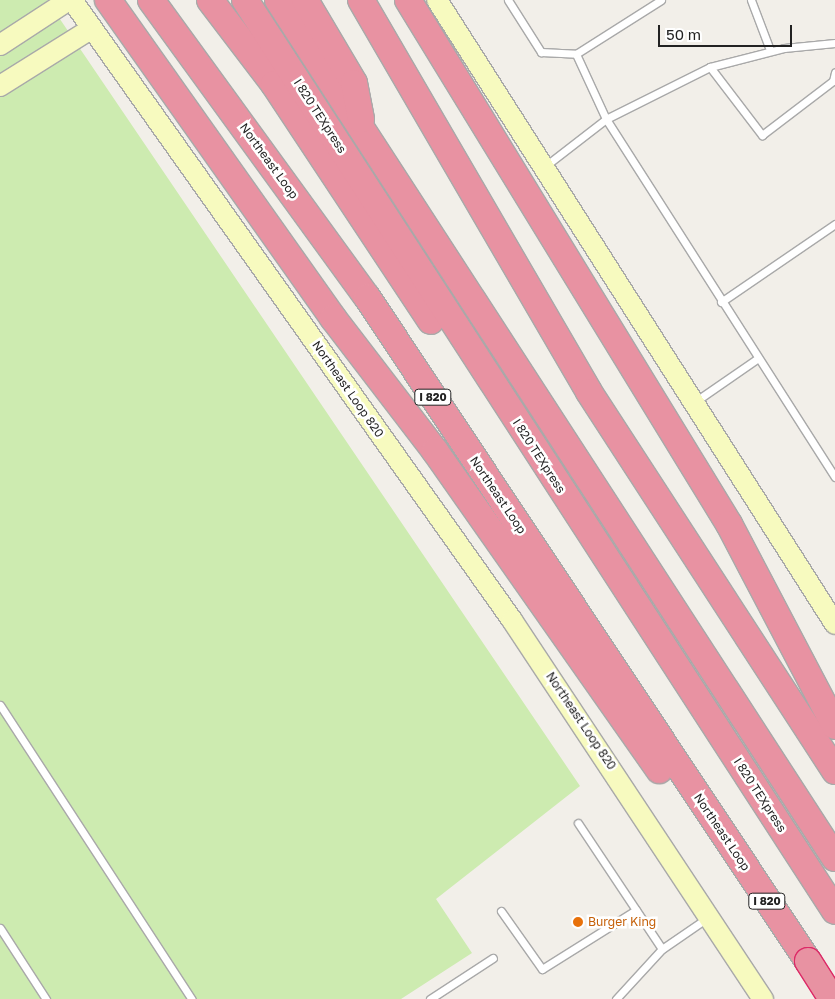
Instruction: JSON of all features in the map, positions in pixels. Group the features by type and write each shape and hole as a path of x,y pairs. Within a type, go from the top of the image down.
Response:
{"highway":[{"path":"108,0 333,318 435,451 664,777 702,803"},
{"name":"Northeast Loop","path":"151,0 367,297 832,999"},
{"path":"210,0 274,84 537,481 568,500"},
{"name":"I 820 TEXpress","path":"245,0 835,911"},
{"path":"278,0 835,858"},
{"path":"305,0 354,83 364,132"},
{"path":"361,0 589,392 835,771"},
{"path":"408,0 729,524 835,726"}],"main road":[{"name":"Northeast Loop 820","path":"70,0 512,620 621,781 738,962"},
{"path":"0,45 70,0"},
{"path":"437,0 835,624"},
{"path":"0,86 92,29"},
{"path":"738,962 747,999"},
{"path":"738,962 763,999"},
{"path":"738,962 769,999"},
{"path":"817,999 835,988"}],"lane":[{"path":"508,0 542,52 576,54 661,0"},
{"path":"751,0 770,50"},
{"path":"544,167 606,118 710,67 770,50 835,43"},
{"path":"576,54 606,118 721,302 835,477"},
{"path":"710,67 762,135 833,81 835,72"},
{"path":"721,302 835,224"},
{"path":"694,402 758,358"},
{"path":"0,705 192,999"},
{"path":"578,823 662,949"},
{"path":"501,911 542,968 636,910"},
{"path":"616,999 662,949 709,917"},
{"path":"0,928 46,999"},
{"path":"430,999 493,958"}],"green space":[{"path":"0,0 47,0 580,786 436,899 472,953 401,999 0,999"}],"place":[{"name":"Burger King","path":"578,922"}]}
